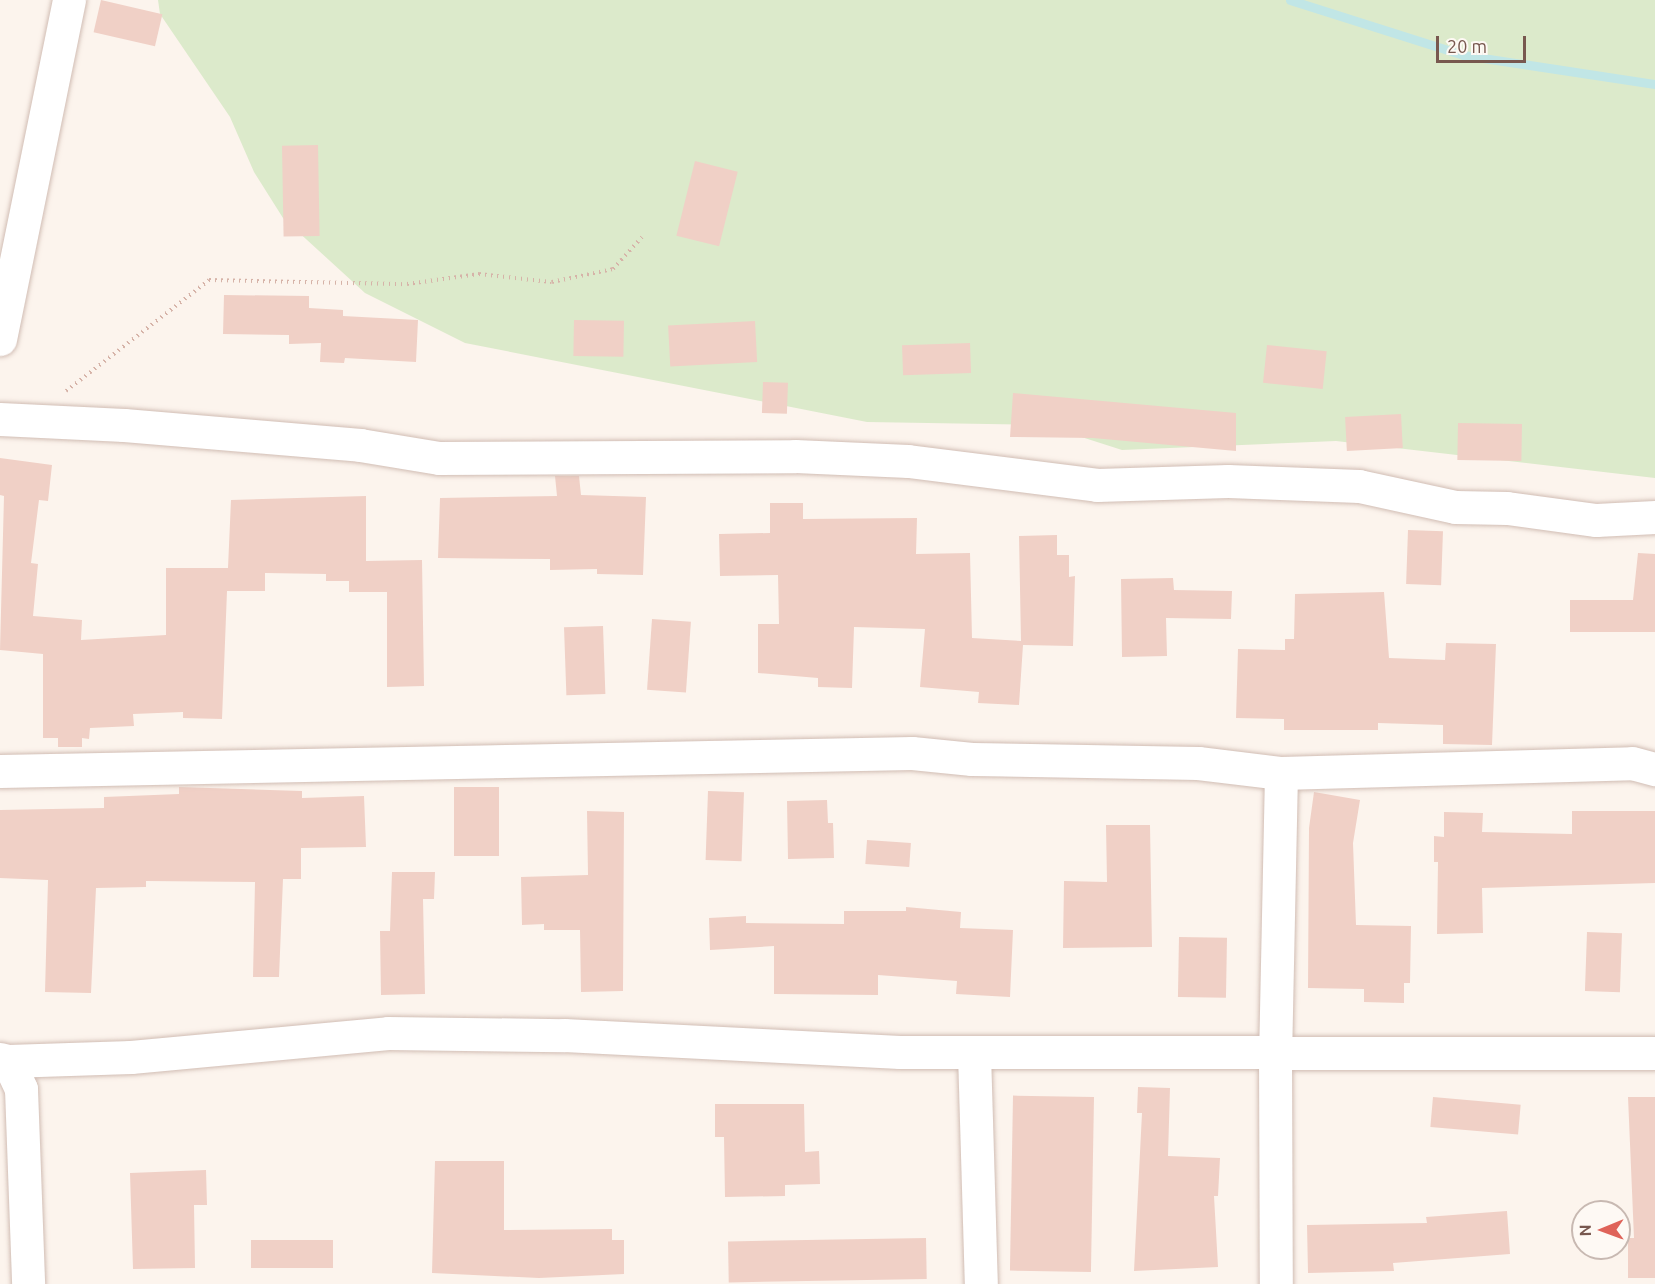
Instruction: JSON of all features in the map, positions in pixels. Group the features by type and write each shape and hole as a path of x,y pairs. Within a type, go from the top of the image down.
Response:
{"street":[{"path":"0,339 69,0"},
{"path":"14,420 349,444 439,458 795,456 908,461 1097,485 1228,481 1359,486 1455,507 1507,508 1596,520 1655,517"},
{"path":"0,771 912,753 972,759 1198,763 1281,774 1632,764 1655,769"},
{"path":"1276,1284 1275,1050 1281,774"},
{"path":"28,1284 21,1089 4,1060 131,1057 388,1033 564,1035 974,1053 1275,1050 1655,1053"},
{"path":"974,1053 981,1284"}],"path":[{"path":"14,420 209,280 407,284 479,274 552,282 613,269 642,237"}],"green space":[{"path":"158,0 1655,0 1655,478 1336,441 1122,450 1044,425 867,422 465,343 365,293 283,218 254,172 230,117 160,14"}],"building":[{"path":"101,0 162,14 155,46 94,32"},
{"path":"318,145 320,236 284,237 282,146"},
{"path":"695,161 738,172 719,246 676,236"},
{"path":"224,295 309,296 309,308 343,310 343,316 418,320 416,362 345,358 344,363 320,362 321,343 289,344 289,335 223,334"},
{"path":"574,320 624,321 623,357 573,356"},
{"path":"755,321 757,362 670,366 668,326"},
{"path":"970,343 971,373 903,375 902,345"},
{"path":"1267,345 1327,351 1323,389 1263,383"},
{"path":"763,382 788,383 787,414 762,413"},
{"path":"1013,393 1236,413 1236,451 1093,438 1010,437"},
{"path":"1401,414 1403,448 1347,451 1345,417"},
{"path":"1458,423 1522,424 1521,461 1457,460"},
{"path":"0,458 52,465 48,501 39,500 31,563 38,564 33,616 82,620 81,640 166,635 166,568 228,568 231,500 366,496 366,561 422,560 424,686 387,687 387,592 349,592 349,581 326,581 326,574 265,573 265,591 227,591 222,719 183,718 183,712 133,714 134,726 90,728 89,739 82,738 82,747 58,747 58,738 43,738 43,654 0,650 4,496 0,495"},
{"path":"555,476 579,476 581,495 646,497 643,575 597,574 597,569 550,570 550,559 438,558 440,498 557,496"},
{"path":"770,503 803,503 803,519 917,518 916,554 970,553 972,638 1021,641 1019,536 1057,535 1057,555 1069,555 1069,577 1075,576 1073,646 1023,645 1019,705 978,703 979,692 920,687 925,629 854,627 852,688 818,687 818,678 758,673 758,624 779,624 778,575 720,576 719,534 770,533"},
{"path":"1408,530 1443,531 1441,585 1406,584"},
{"path":"1638,553 1655,554 1655,632 1570,632 1570,600 1633,600"},
{"path":"1173,578 1174,590 1232,591 1231,619 1166,618 1167,656 1122,657 1121,579"},
{"path":"1384,592 1389,658 1445,660 1446,643 1496,644 1492,745 1443,744 1443,725 1378,723 1378,730 1284,730 1284,719 1236,718 1238,649 1285,650 1285,639 1294,639 1295,594"},
{"path":"652,619 691,622 686,693 647,690"},
{"path":"603,626 605,694 566,695 564,627"},
{"path":"179,787 302,791 302,798 364,796 366,847 301,848 301,879 283,879 279,977 253,977 255,882 146,881 146,887 96,888 91,993 45,992 48,880 0,878 0,810 104,808 104,797 179,794"},
{"path":"454,787 499,787 499,856 454,856"},
{"path":"708,791 744,792 742,861 706,860"},
{"path":"1314,792 1360,800 1353,843 1356,925 1411,926 1410,983 1404,983 1404,1003 1364,1002 1364,989 1308,988 1309,828"},
{"path":"827,800 828,823 833,823 834,858 788,859 787,801"},
{"path":"587,811 624,812 623,991 581,992 580,930 544,930 544,924 522,925 521,877 588,875"},
{"path":"1572,811 1655,811 1655,883 1482,888 1483,933 1437,934 1438,862 1434,862 1434,836 1444,837 1444,812 1483,813 1482,832 1572,834"},
{"path":"1106,825 1150,825 1152,947 1063,948 1064,881 1107,882"},
{"path":"867,840 911,843 909,867 865,864"},
{"path":"392,872 435,872 434,899 423,899 425,994 381,995 380,931 390,931"},
{"path":"906,907 961,912 960,928 1013,930 1010,997 956,994 957,981 878,975 878,995 774,994 774,946 710,950 709,918 746,916 746,923 844,924 844,911 906,911"},
{"path":"1587,932 1622,933 1620,992 1585,991"},
{"path":"1179,937 1227,938 1226,998 1178,997"},
{"path":"1138,1087 1170,1088 1168,1156 1220,1158 1218,1196 1214,1196 1218,1267 1134,1271 1142,1113 1137,1113"},
{"path":"1013,1096 1094,1097 1091,1272 1010,1271"},
{"path":"1433,1097 1521,1105 1518,1135 1430,1127"},
{"path":"1628,1097 1655,1097 1655,1278 1628,1278 1631,1238 1634,1238"},
{"path":"715,1104 804,1104 805,1152 819,1151 820,1184 785,1185 785,1196 725,1197 724,1137 715,1137"},
{"path":"435,1161 504,1161 504,1230 612,1229 612,1240 624,1240 624,1274 539,1278 432,1273"},
{"path":"206,1170 207,1205 194,1205 195,1268 133,1269 130,1173"},
{"path":"1507,1211 1510,1254 1393,1263 1394,1271 1308,1273 1307,1225 1427,1223 1426,1217"},
{"path":"926,1238 927,1279 729,1282 728,1241"},
{"path":"251,1240 333,1240 333,1268 251,1268"}],"waterway":[{"path":"1290,0 1463,55 1655,84"}]}
